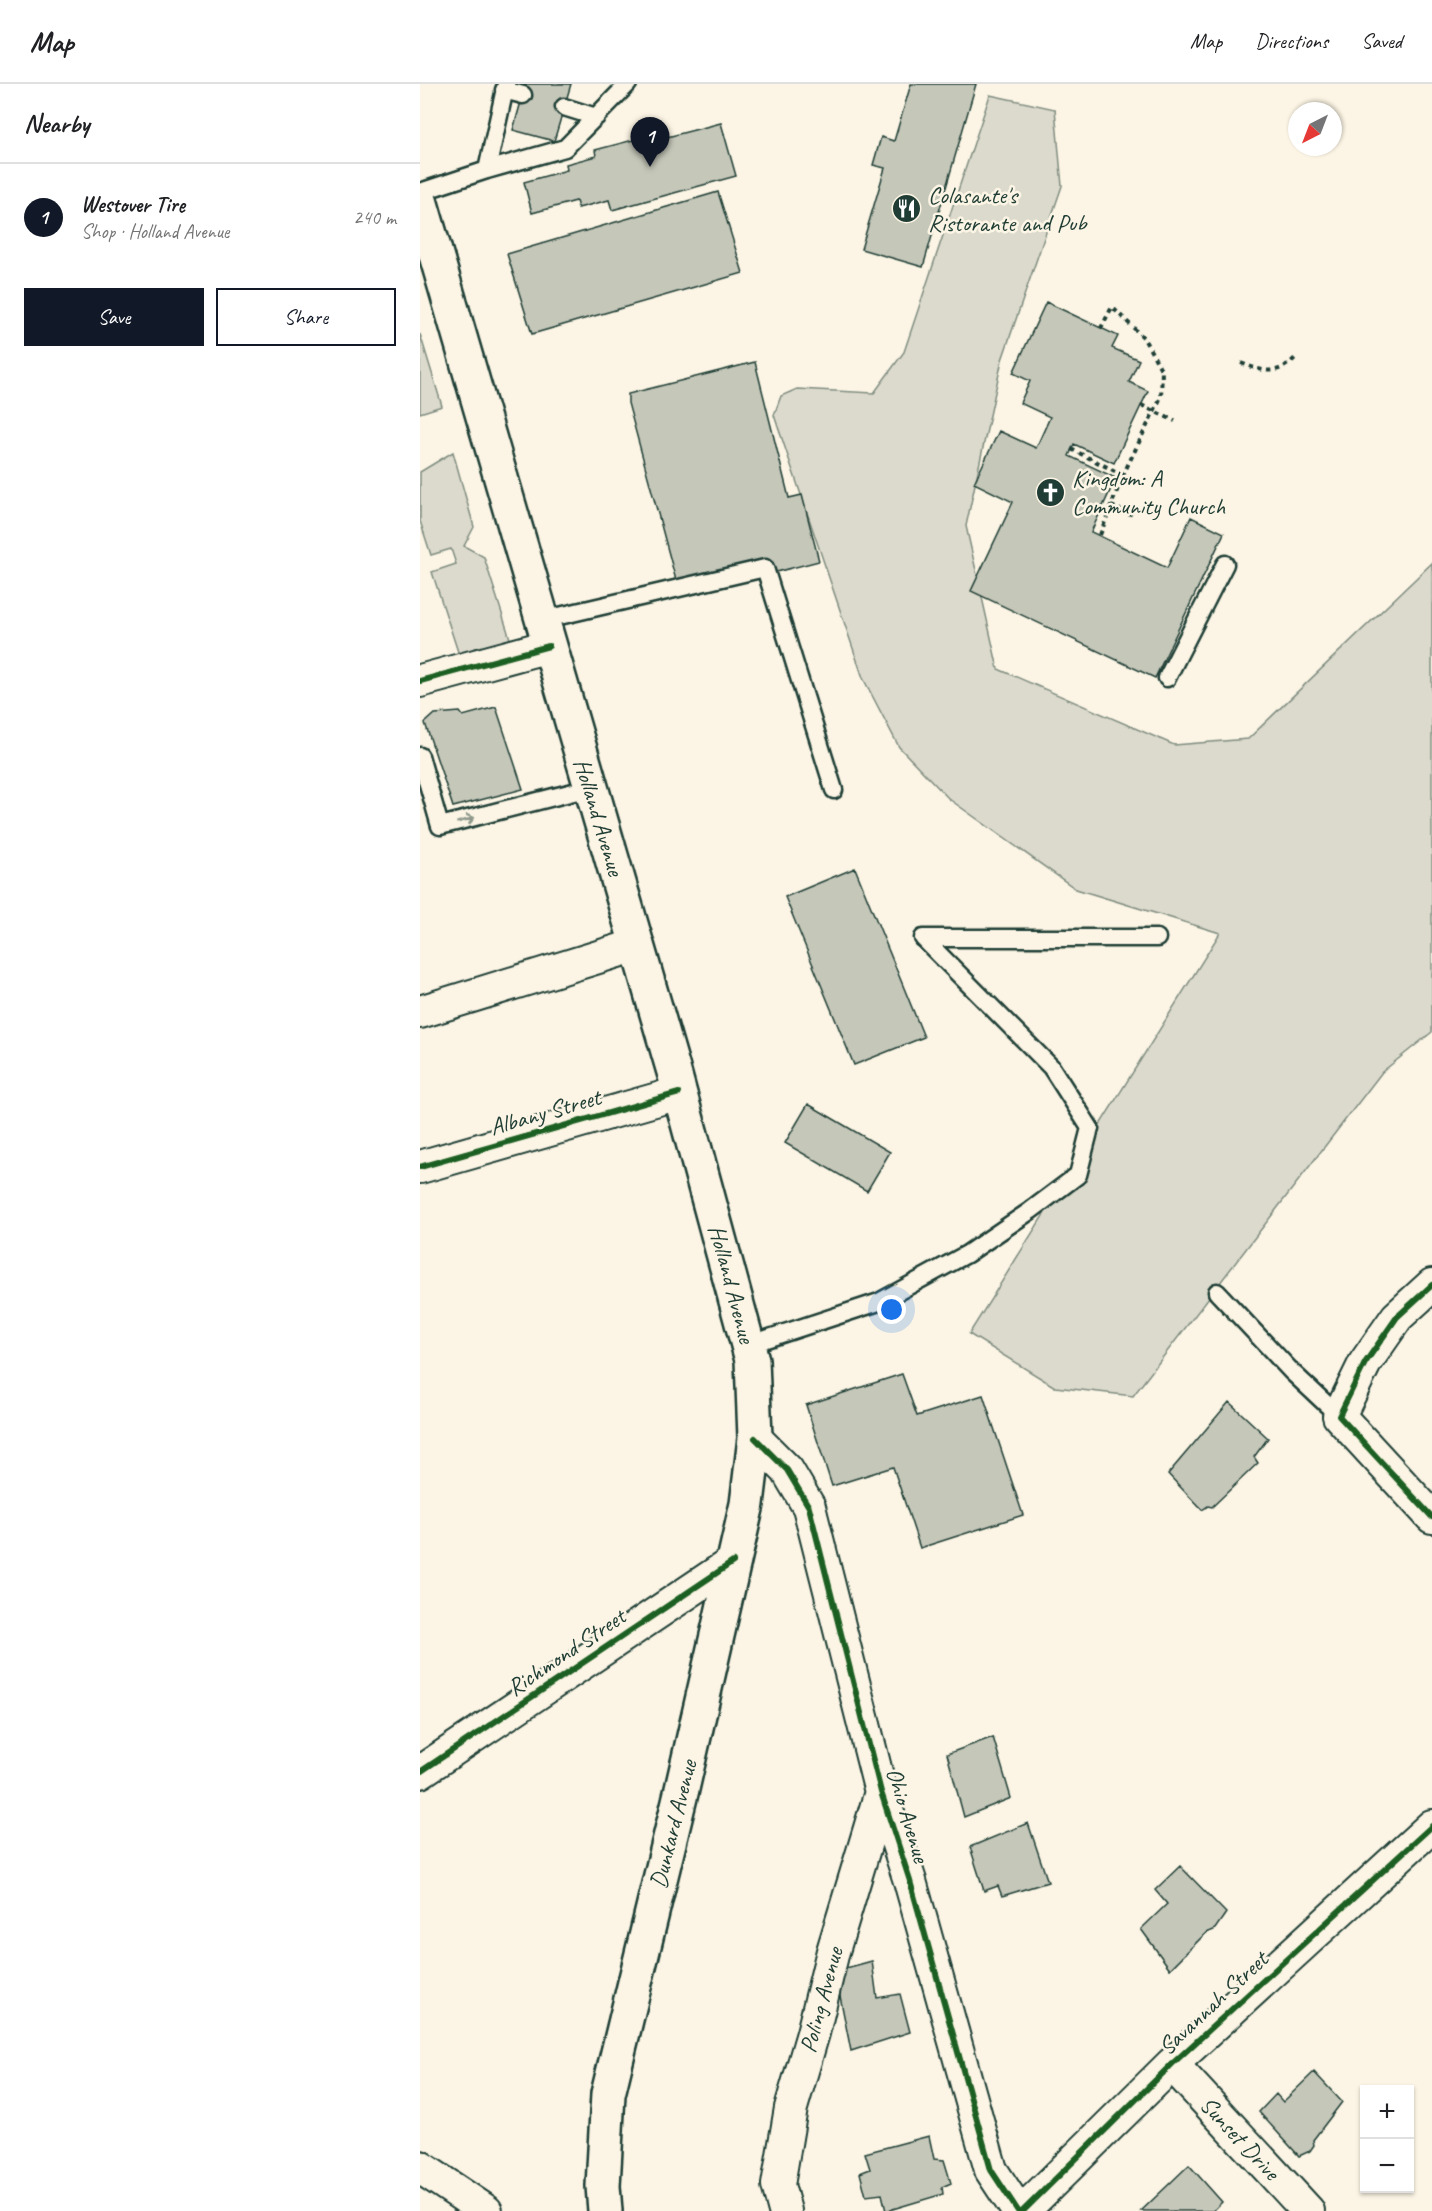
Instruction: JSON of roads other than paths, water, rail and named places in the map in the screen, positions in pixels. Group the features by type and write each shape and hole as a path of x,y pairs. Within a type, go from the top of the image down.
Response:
{"main road":[{"name":"Holland Avenue","path":"420,200 589,788 637,945 748,1345 752,1360 755,1438"},
{"name":"Dunkard Avenue","path":"605,2211 603,2186 608,2094 682,1790 747,1504 755,1438"}],"street":[{"path":"420,681 546,633"},
{"path":"420,1012 637,945"},
{"name":"Albany Street","path":"420,1167 679,1093"},
{"path":"1432,1285 1397,1317 1365,1363 1339,1416 1432,1516"},
{"name":"Ohio Avenue","path":"755,1438 787,1470 809,1507 881,1792 910,1881 991,2170 1018,2211"},
{"name":"Richmond Street","path":"420,1772 733,1562"},
{"name":"Poling Avenue","path":"785,2211 778,2184 791,2108 813,2033 833,1951 881,1792"},
{"name":"Savannah Street","path":"1023,2211 1172,2064 1432,1826"},
{"name":"Sunset Drive","path":"1172,2064 1308,2211"},
{"path":"420,2167 486,2211"}],"lane":[{"path":"420,192 566,148 627,84"},
{"path":"487,170 505,87 523,94"},
{"path":"564,107 596,117"},
{"path":"1167,678 1226,564"},
{"path":"546,633 765,568 834,790"},
{"path":"420,756 440,826 589,788"},
{"path":"748,1345 879,1302 967,1254 1078,1175 1090,1128 1051,1067 923,938 1157,938"},
{"path":"1217,1292 1292,1372 1339,1416"}],"place":[{"name":"Westover Tire","path":"650,167"},
{"name":"Colasante's Ristorante and Pub","path":"907,209"},
{"name":"Kingdom: A Community Church","path":"1051,492"}]}
